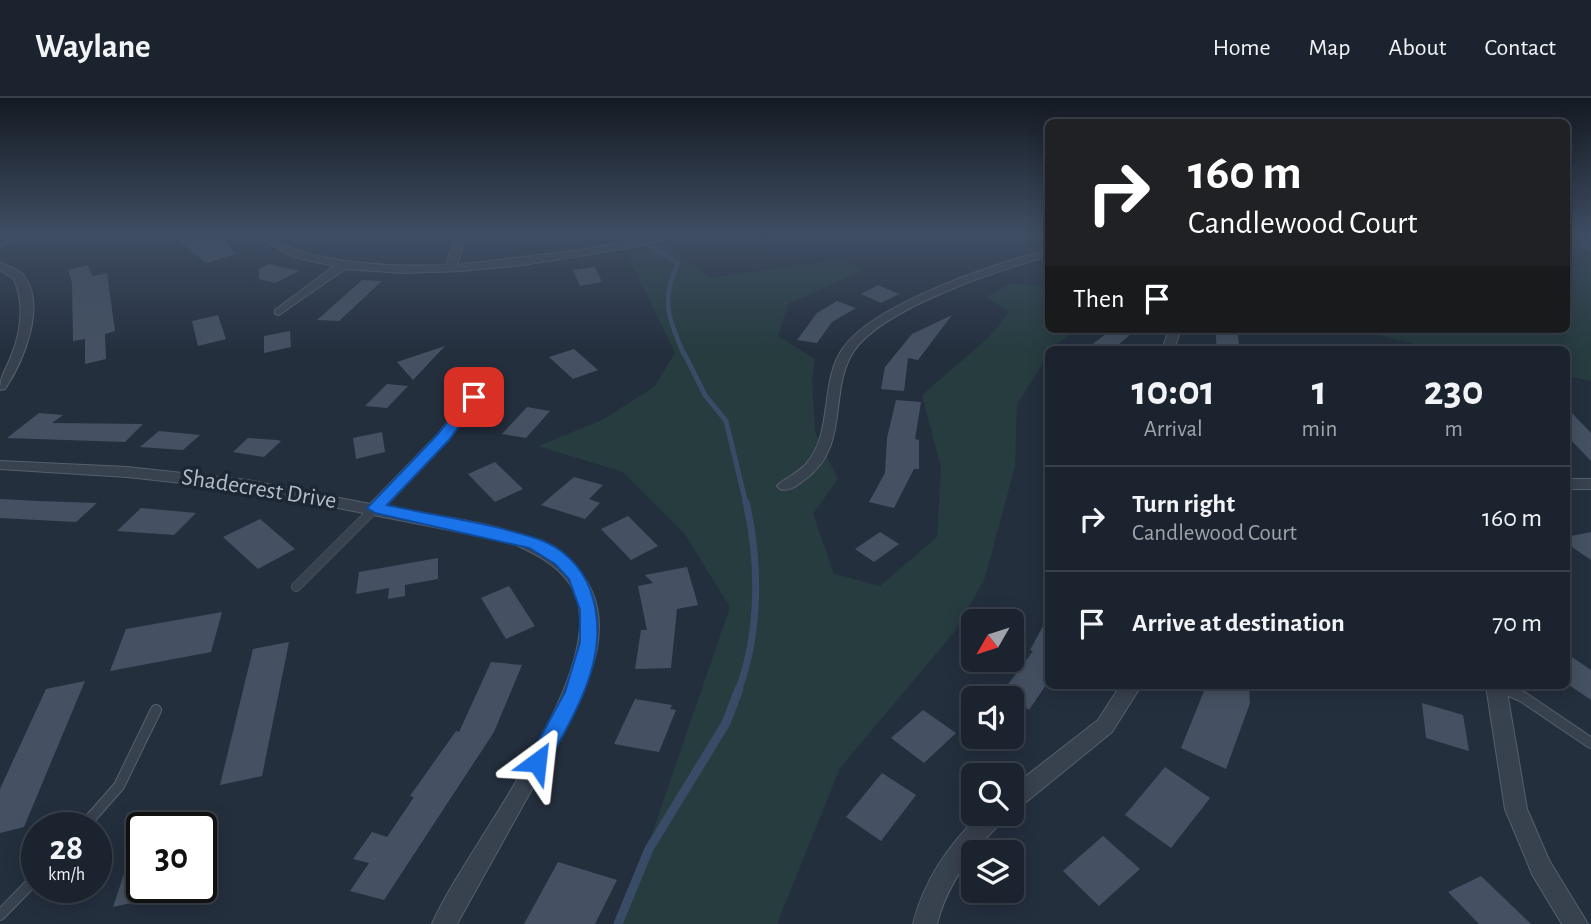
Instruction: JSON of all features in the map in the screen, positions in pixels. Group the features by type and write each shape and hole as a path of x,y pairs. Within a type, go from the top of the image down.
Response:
{"street":[{"path":"0,386 13,370 21,351 25,295 19,277 13,274"},
{"path":"279,312 331,274"},
{"path":"785,486 806,472 817,459 825,441 843,362 863,333 892,314 988,274"},
{"path":"375,508 443,437 474,397"},
{"name":"Shadecrest Drive","path":"0,466 187,477 375,508 534,544 561,560 577,577 589,610 589,642 575,693 444,924"},
{"path":"1570,484 1591,484"},
{"path":"1024,790 1105,726 1130,689"},
{"path":"1497,689 1516,809 1541,868 1576,924"},
{"path":"925,924 934,893 949,865 983,826"}],"lane":[{"path":"296,587 375,508"},
{"path":"1504,689 1523,697 1591,743"},
{"path":"96,812 119,786 156,710"},
{"path":"0,915 21,893"}],"green space":[{"path":"636,274 705,274 711,278 741,274 857,274 788,304 778,336 815,359 812,379 815,432 838,479 813,514 834,574 880,586 937,537 941,468 922,395 988,338 1009,312 986,297 1011,283 1045,287 1045,333 1072,333 1054,346 1045,346 1045,361 1017,404 1015,466 985,578 968,609 961,609 961,621 956,630 840,768 777,924 621,924 730,607 684,533 623,472 538,446 602,420 654,387 675,353"},
{"path":"1570,274 1591,274 1591,381 1570,377 1570,346 1422,346 1369,333 1570,333"}],"building":[{"path":"69,274 91,274 92,276 107,274 115,331 105,334 106,359 85,364 85,339 73,341 72,283"},
{"path":"259,274 294,274 275,283 259,279"},
{"path":"575,274 598,274 602,282 580,286"},
{"path":"362,280 382,281 339,321 317,320"},
{"path":"878,285 899,294 881,303 861,294"},
{"path":"837,301 856,308 832,322 817,343 797,340 817,313"},
{"path":"218,315 226,339 198,346 192,321"},
{"path":"952,315 918,360 908,358 904,391 881,389 885,367 912,334"},
{"path":"290,331 291,347 264,353 264,336"},
{"path":"1107,333 1132,333 1117,346 1090,346"},
{"path":"1215,333 1238,333 1239,346 1217,346"},
{"path":"445,346 413,380 397,362"},
{"path":"574,349 598,370 573,379 549,357"},
{"path":"387,384 408,386 387,408 365,406"},
{"path":"896,400 921,402 915,439 919,440 919,469 914,469 894,508 869,502 885,473 887,438"},
{"path":"527,407 550,411 526,438 502,434"},
{"path":"1570,411 1591,433 1591,461 1570,439"},
{"path":"39,413 63,415 52,423 143,424 125,442 7,438"},
{"path":"159,431 200,435 183,450 140,447"},
{"path":"382,432 385,452 356,459 353,438"},
{"path":"248,438 281,441 264,457 233,452"},
{"path":"495,462 523,489 495,502 468,474"},
{"path":"574,477 603,485 589,499 600,503 585,519 541,505"},
{"path":"0,499 97,503 76,522 0,518"},
{"path":"141,508 196,513 174,535 117,531"},
{"path":"628,516 658,546 631,560 601,529"},
{"path":"260,519 295,549 258,569 223,537"},
{"path":"880,532 899,544 874,562 855,549"},
{"path":"1591,532 1591,560 1570,546 1570,536"},
{"path":"438,558 438,579 405,585 405,596 388,599 389,588 356,594 359,572"},
{"path":"687,567 698,605 677,609 671,668 635,669 641,630 647,630 638,586 653,583 645,575"},
{"path":"509,586 535,626 506,639 481,598"},
{"path":"222,612 211,652 110,671 126,629"},
{"path":"1045,622 1045,686 1029,710 1024,706 1024,686 1007,686 1017,672 1024,672 1024,663 1033,651 1030,650"},
{"path":"289,642 262,776 220,785 253,649"},
{"path":"1570,656 1591,670 1591,700 1570,686"},
{"path":"491,662 522,665 494,732 384,900 350,891 369,863 353,859 372,832 387,837 414,797 410,796 456,731 459,732"},
{"path":"85,681 30,812 21,812 21,828 0,833 0,789 46,689"},
{"path":"1205,689 1249,689 1250,703 1226,769 1181,748"},
{"path":"635,699 672,705 670,709 676,710 659,752 614,744"},
{"path":"1422,703 1463,715 1469,751 1426,738"},
{"path":"923,710 956,733 924,763 891,738"},
{"path":"1165,767 1210,798 1171,848 1125,815"},
{"path":"882,773 916,795 881,841 846,817"},
{"path":"1103,836 1140,869 1099,906 1063,871"},
{"path":"558,862 617,880 595,924 524,924"},
{"path":"126,868 126,903 131,903 113,907"},
{"path":"1481,876 1531,924 1479,924 1448,892"}],"waterway":[{"path":"673,274 669,288 669,309 684,355"},
{"path":"684,353 705,395 726,421 746,504"},
{"path":"738,691 750,646 756,598 754,549 746,502"},
{"path":"618,924 649,849 726,723 739,689"}],"route":[{"path":"474,397 462,416 375,508 514,537 550,552 577,577 589,610 589,642 575,693 537,762"}]}
